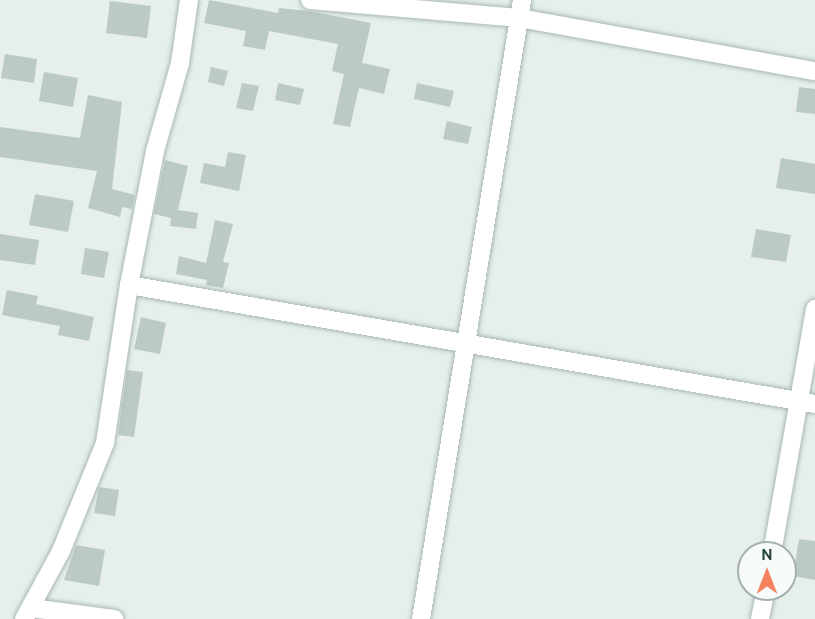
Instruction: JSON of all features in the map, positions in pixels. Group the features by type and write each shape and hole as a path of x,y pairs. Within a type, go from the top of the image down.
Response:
{"street":[{"path":"114,619 27,614 79,510 105,443 129,285 155,151 180,63 189,0"},
{"path":"310,0 521,9 815,71"},
{"path":"421,619 464,345 521,9"},
{"path":"129,285 464,345 807,402"},
{"path":"775,541 807,402 815,309"},
{"path":"760,619 764,601"}],"building":[{"path":"209,0 278,13 279,8 309,11 371,23 362,63 390,69 384,94 359,88 350,127 333,124 344,74 332,71 338,44 269,31 265,50 243,46 246,31 204,23"},
{"path":"110,1 151,6 147,38 106,33"},
{"path":"5,54 37,59 34,83 1,78"},
{"path":"211,67 228,71 224,86 208,82"},
{"path":"44,72 78,78 73,107 39,101"},
{"path":"242,83 259,86 253,111 236,108"},
{"path":"278,83 304,89 300,105 275,100"},
{"path":"417,83 454,91 450,107 414,99"},
{"path":"799,87 815,89 815,114 796,112"},
{"path":"88,95 122,102 112,189 135,195 132,209 122,207 120,217 88,208 97,171 0,157 0,127 80,138"},
{"path":"447,121 472,127 468,144 443,139"},
{"path":"228,152 246,155 239,191 200,183 204,163 225,167"},
{"path":"781,158 815,164 815,194 776,188"},
{"path":"165,160 188,166 178,210 198,213 196,229 170,226 171,218 154,214"},
{"path":"35,194 74,201 68,232 29,225"},
{"path":"215,220 233,224 223,262 229,263 223,288 206,285 207,280 176,274 179,256 206,263"},
{"path":"756,229 791,235 786,262 751,257"},
{"path":"0,234 39,240 35,265 0,260"},
{"path":"85,248 109,252 104,278 81,274"},
{"path":"7,290 38,296 36,304 94,317 89,341 58,335 60,326 2,315"},
{"path":"141,317 166,323 160,354 134,349"},
{"path":"127,370 143,372 134,437 118,435"},
{"path":"99,487 119,490 115,516 94,513"},
{"path":"799,539 815,541 815,580 797,577"},
{"path":"76,545 105,550 99,586 64,580"}]}
